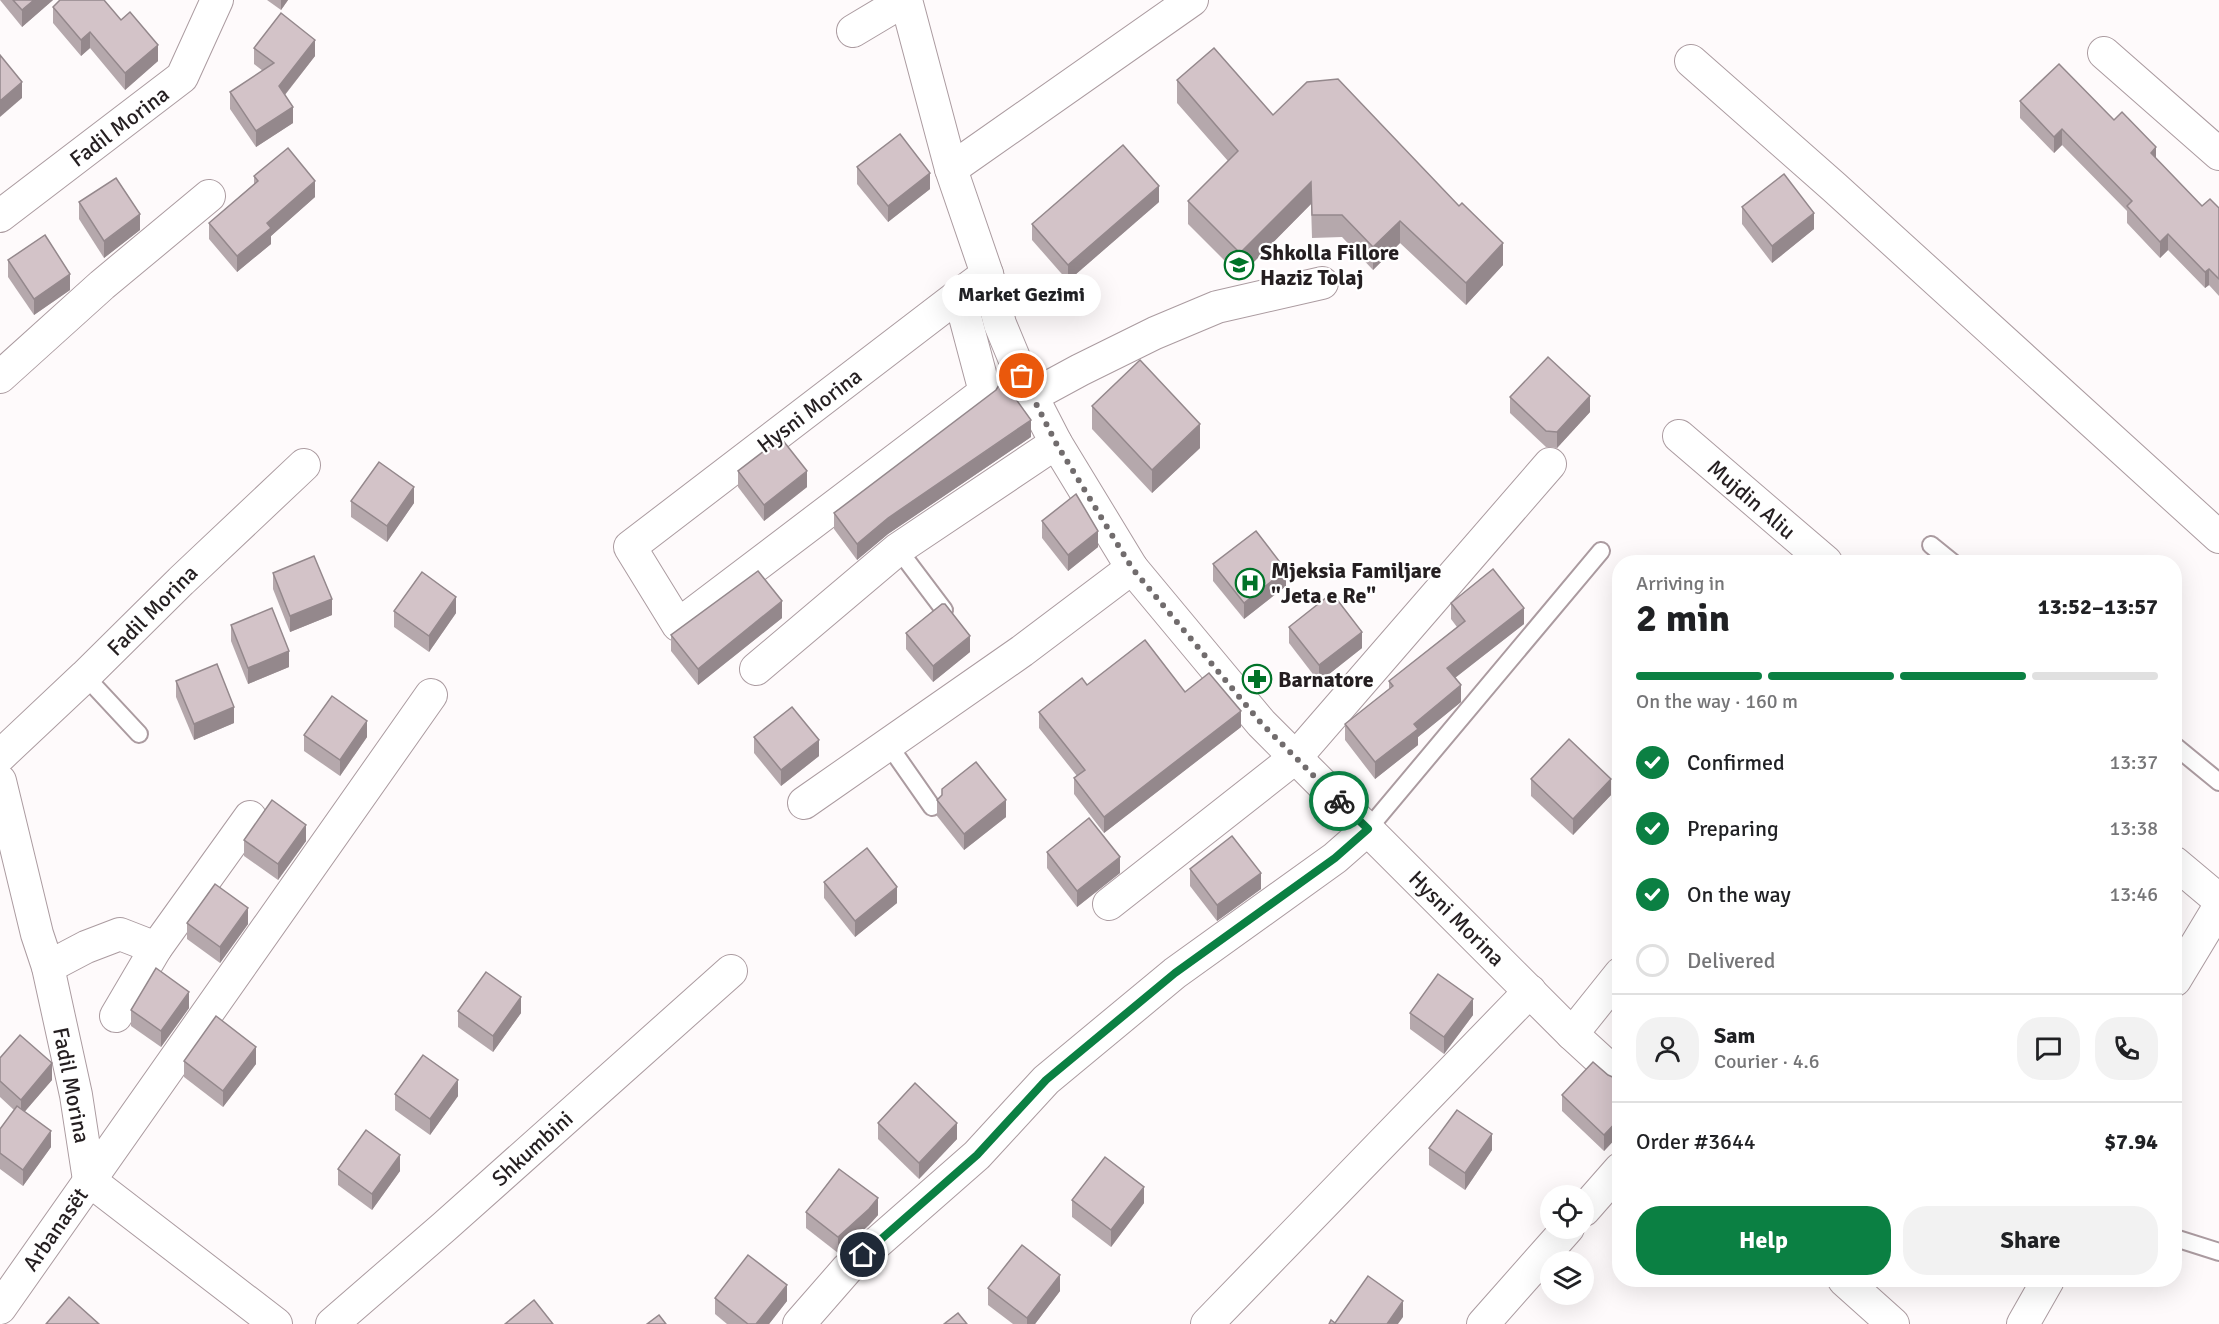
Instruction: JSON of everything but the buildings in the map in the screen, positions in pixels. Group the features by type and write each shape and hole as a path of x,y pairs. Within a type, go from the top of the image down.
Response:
{"street":[{"name":"Fadil Morina","path":"0,216 182,77 217,0"},
{"path":"951,169 1192,0"},
{"path":"853,31 910,2"},
{"name":"Hysni Morina","path":"910,2 951,169 975,283 1000,324 1056,443 1132,568 1261,723 1572,1034 1612,1071"},
{"path":"2104,53 2219,153"},
{"path":"1691,61 1834,187 2219,537"},
{"path":"0,377 102,285 209,196"},
{"name":"Hysni Morina","path":"975,283 964,312 985,392 678,625 630,547 975,283"},
{"path":"1032,396 1080,369 1155,333 1217,307 1322,283"},
{"name":"Mujdin Aliu","path":"1679,436 1818,555"},
{"path":"756,669 898,549 1056,443"},
{"path":"1109,904 1205,844 1296,757 1550,464"},
{"name":"Fadil Morina","path":"0,756 85,676 181,580 304,465"},
{"path":"804,803 1022,651 1132,568"},
{"name":"Arbanasët","path":"5,1291 89,1180 431,695"},
{"name":"Fadil Morina","path":"0,781 37,934 48,967 76,1095 89,1180"},
{"path":"116,1016 156,948 250,817"},
{"path":"799,1324 847,1269 977,1155 1046,1080 1175,973 1335,858 1368,829"},
{"path":"2182,868 2219,900"},
{"path":"2182,968 2219,907"},
{"path":"48,967 86,947 120,934 156,948"},
{"name":"Shkumbini","path":"332,1324 731,970"},
{"path":"1572,1034 1612,984"},
{"path":"1208,1324 1530,991"},
{"path":"1594,1199 1612,1178"},
{"path":"89,1180 276,1324"},
{"path":"1484,1324 1558,1239"},
{"path":"1852,1287 1893,1324"},
{"path":"2023,1324 2044,1287"}],"lane":[{"path":"1931,545 1943,555"},
{"path":"898,549 944,610"},
{"path":"1368,829 1601,551"},
{"path":"85,676 140,734"},
{"path":"888,744 932,807"},
{"path":"2182,752 2219,782"},
{"path":"2182,1240 2219,1252"}],"way so far":[{"path":"1022,376 1056,443 1132,568 1261,723 1339,801"}],"place":[{"name":"Shkolla Fillore Haziz Tolaj","path":"1239,265"},
{"name":"Market Gezimi","path":"1022,376"},
{"name":"Mjeksia Familjare \"Jeta e Re\"","path":"1250,583"},
{"name":"Barnatore","path":"1257,679"}],"route":[{"path":"863,1255 977,1155 1046,1080 1175,973 1335,858 1368,829 1339,801"}]}
